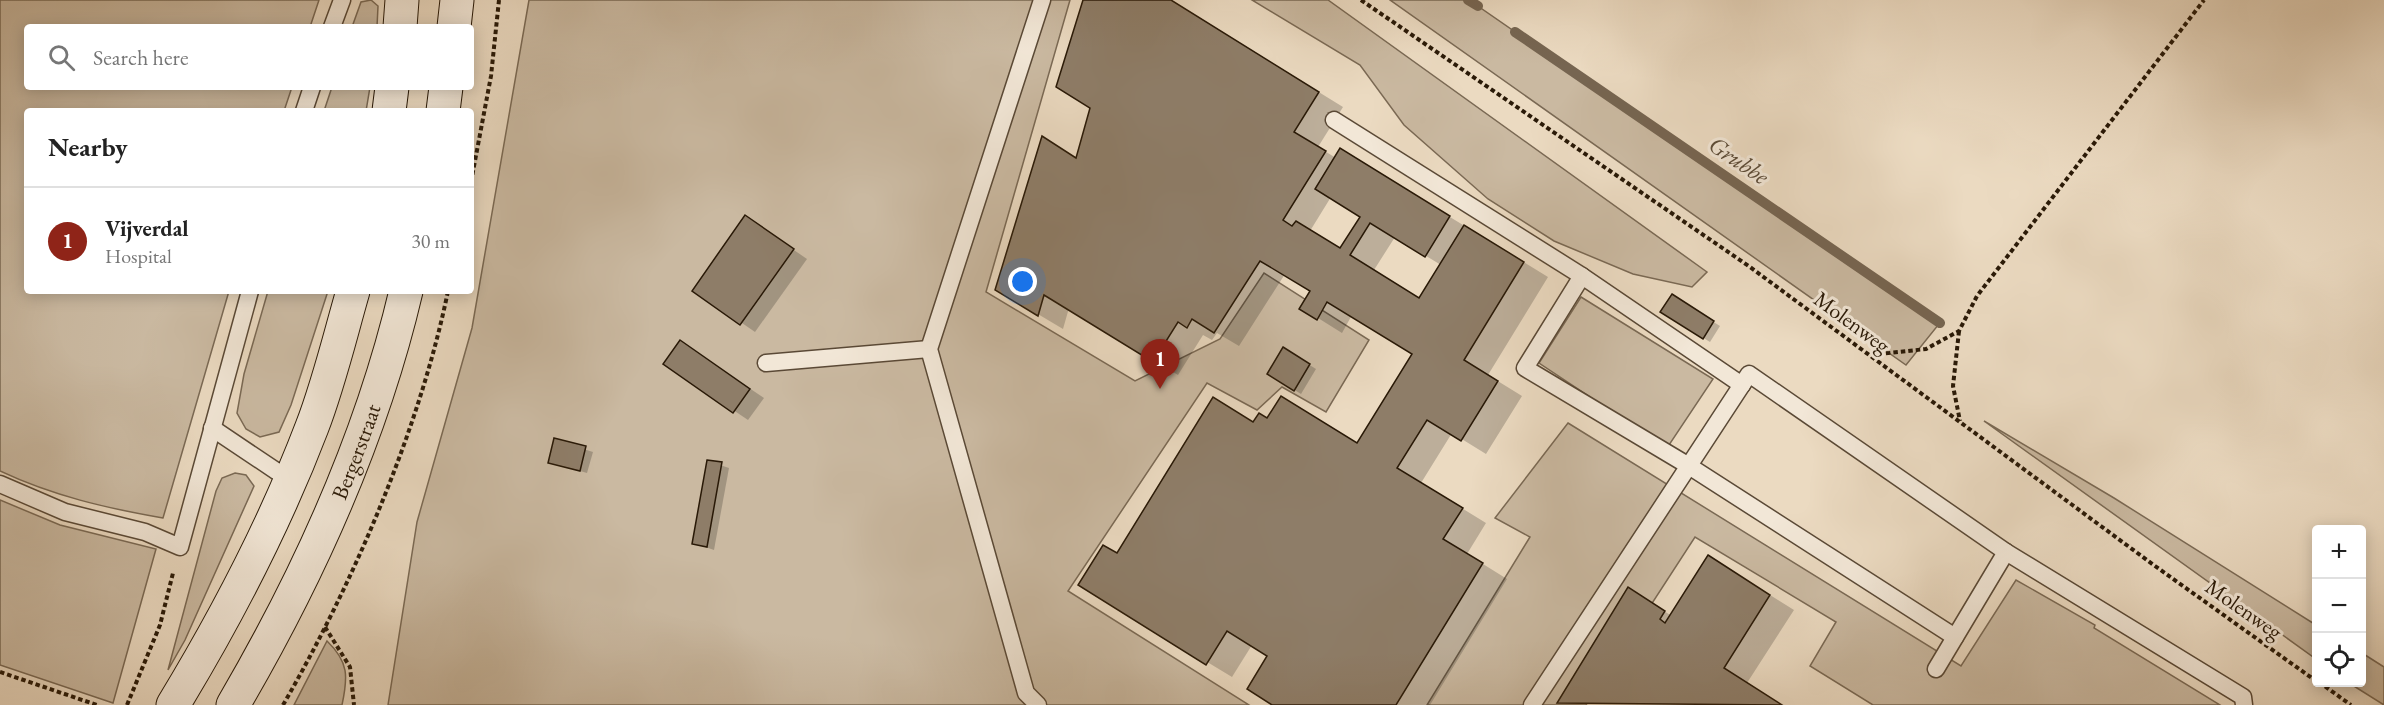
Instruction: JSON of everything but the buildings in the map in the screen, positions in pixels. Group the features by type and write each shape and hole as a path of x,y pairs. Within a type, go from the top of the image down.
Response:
{"main road":[{"path":"400,24 402,0"},
{"path":"454,24 457,0"},
{"path":"388,108 392,90"},
{"path":"443,108 446,90"},
{"path":"173,705 242,584 291,481 313,425 352,294"},
{"name":"Bergerstraat","path":"233,705 288,605 325,526 368,417 405,294"}],"lane":[{"path":"334,24 342,0"},
{"path":"1027,701 929,349 1042,0"},
{"path":"305,108 311,90"},
{"path":"1334,120 1582,276 1742,385"},
{"path":"1582,276 1525,368 1689,466 1955,637"},
{"path":"0,484 64,512 145,532 180,547 249,294"},
{"path":"766,363 929,349"},
{"path":"1532,705 1749,374 2006,552 2243,697 2244,705"},
{"path":"212,428 291,481"},
{"path":"1936,669 2006,552"}],"path":[{"path":"474,166 491,76 499,0"},
{"name":"Molenweg","path":"1361,0 1750,267 2155,566 2312,678"},
{"path":"1960,421 1953,386 1959,332 1977,296 2204,0"},
{"path":"1871,355 1926,349 1959,332"},
{"path":"127,705 160,625 180,547"},
{"path":"283,705 325,627 350,667 354,705"},
{"path":"0,672 98,705"},
{"name":"Molenweg","path":"2325,687 2351,705"}],"shaded area":[{"path":"0,0 319,0 311,24 24,24 24,90 291,90 285,108 24,108 24,294 228,294 163,518 80,500 0,471"},
{"path":"371,0 378,6 377,24 353,24 361,2"},
{"path":"529,0 1070,0 986,292 1135,381 1220,339 1264,273 1369,340 1326,412 1282,387 1257,410 1207,383 1068,591 1249,705 388,705 417,522 472,328"},
{"path":"1252,0 1328,0 1707,272 1692,287 1633,274 1554,241 1488,199 1404,125 1360,65"},
{"path":"1390,0 1469,0 1939,324 1906,365"},
{"path":"331,90 370,90 366,108 325,108"},
{"path":"267,294 327,294 291,405 279,432 260,437 246,429 237,413 244,374"},
{"path":"1581,297 1713,379 1667,448 1539,363"},
{"path":"1984,421 2114,498 2312,622 2312,656"},
{"path":"1568,423 1961,666 2016,580 2095,625 2094,628 2220,705 1873,705 1810,666 1836,622 1695,537 1586,705 1427,705 1530,537 1495,518"},
{"path":"235,473 246,475 254,486 185,640 168,670 216,491 222,478"},
{"path":"0,500 60,525 156,549 113,703 0,665"},
{"path":"327,641 339,656 345,670 342,705 294,705"},
{"path":"2366,656 2384,667 2384,705 2355,687 2366,687"}],"waterway":[{"name":"Grubbe","path":"1468,0 1478,6"},
{"name":"Grubbe","path":"1515,32 1940,323"}],"place":[{"name":"Vijverdal","path":"1160,389"}]}
